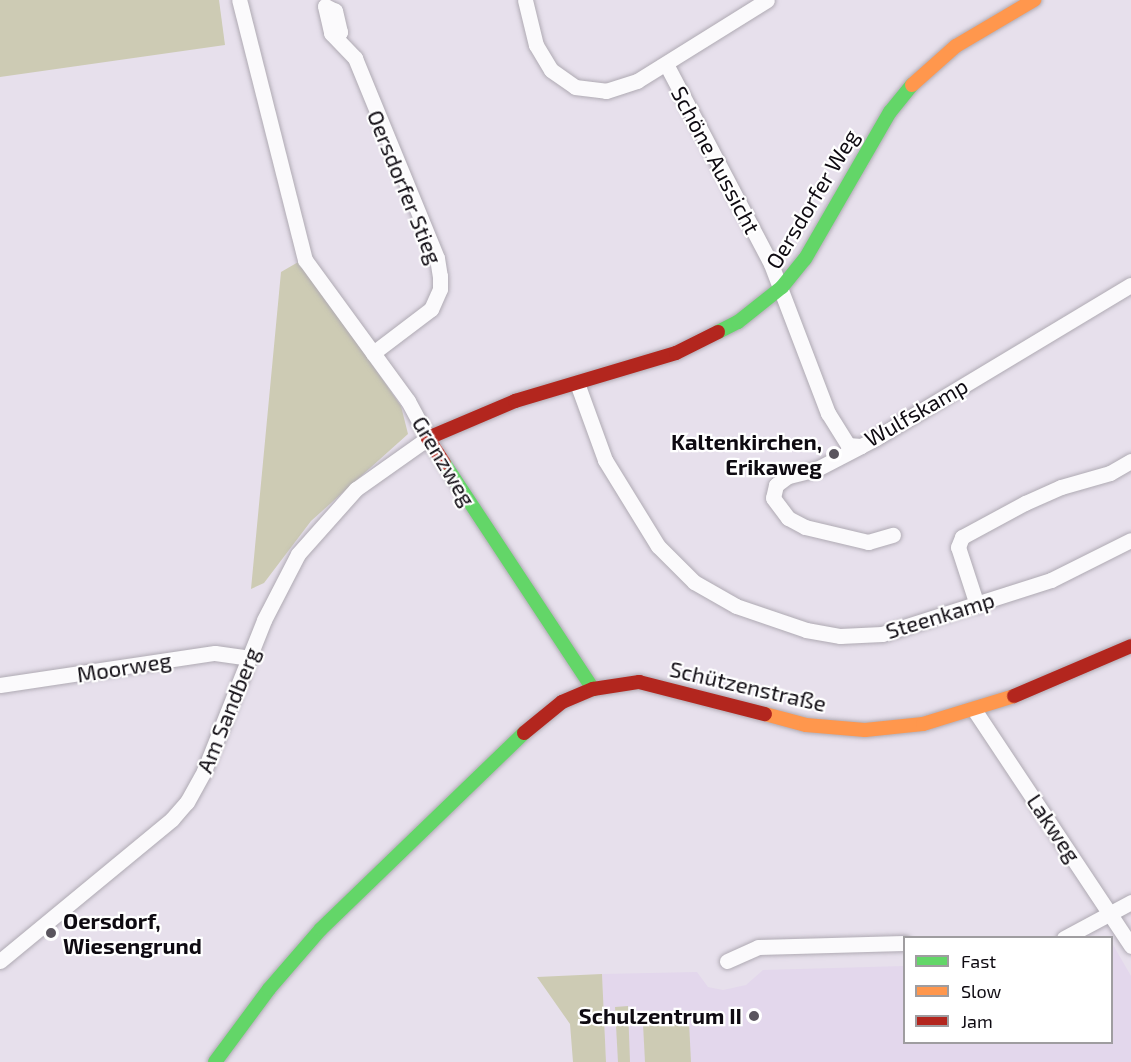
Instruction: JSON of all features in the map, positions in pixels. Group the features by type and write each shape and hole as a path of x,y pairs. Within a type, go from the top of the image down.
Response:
{"main road":[{"name":"Oersdorfer Weg","path":"428,438 476,415 689,348 738,322 782,287 805,259 890,112 920,75 956,46 1034,0"},
{"name":"Grenzweg","path":"428,438 593,689"},
{"name":"Schützenstraße","path":"215,1062 269,989 321,929 535,722 562,702 593,689 639,682 806,725 865,730 923,724 975,711 1131,646"}],"street":[{"name":"Grenzweg","path":"239,0 296,234 305,260 408,400 428,438"},
{"name":"Schöne Aussicht","path":"525,0 536,45 551,70 575,87 606,91 637,81 767,0"},
{"name":"Oersdorfer Stieg","path":"337,36 355,58 437,258 440,276 440,289 431,309 373,353"},
{"name":"Schöne Aussicht","path":"666,64 782,287"},
{"name":"Wulfskamp","path":"782,287 828,413 842,440 861,446 1131,285"},
{"name":"Steenkamp","path":"577,383 605,460 658,546 694,582 736,606 806,630 840,636 882,634 1051,580 1131,540"},
{"name":"Am Sandberg","path":"0,960 172,819 187,802 204,771 249,658 298,554 356,489 428,438"},
{"path":"861,446 817,469 788,476 776,485 773,498 788,518 806,527 868,542 893,535"},
{"path":"977,605 958,547 962,537 1034,499 1110,473 1131,461"},
{"name":"Moorweg","path":"0,686 215,653 249,658"},
{"name":"Lakweg","path":"975,711 1131,946"},
{"path":"1069,936 1131,902"},
{"path":"727,961 758,947 903,943"}],"shaded area":[{"path":"0,0 219,0 225,45 0,77"},
{"path":"300,261 401,406 408,434 311,521 264,583 251,589 281,272"},
{"name":"Schulzentrum II","path":"1113,945 1131,976 1131,1062 606,1062 602,974 697,972 708,987 723,990 746,985 763,970 903,966 903,1044 1113,1044"},
{"path":"602,974 606,1062 573,1062 570,1024 537,977"},
{"path":"628,1006 630,1062 618,1062 615,1007"},
{"path":"689,1022 691,1062 645,1062 643,1024"}],"traffic: fast":[{"path":"718,332 738,322 782,287 805,259 890,112 912,85"},
{"path":"444,463 593,689"},
{"path":"215,1062 269,989 321,929 524,733"}],"traffic: slow":[{"path":"912,85 956,46 1034,0"},
{"path":"765,714 806,725 865,730 923,724 1014,696"}],"traffic: jam":[{"path":"444,463 428,438 515,401 676,353 718,332"},
{"path":"1014,696 1131,646"},
{"path":"524,733 562,702 593,689 639,682 765,714"}],"place":[{"name":"Kaltenkirchen, Erikaweg","path":"834,454"},
{"name":"Oersdorf, Wiesengrund","path":"51,933"},
{"name":"Schulzentrum II","path":"754,1016"}]}
